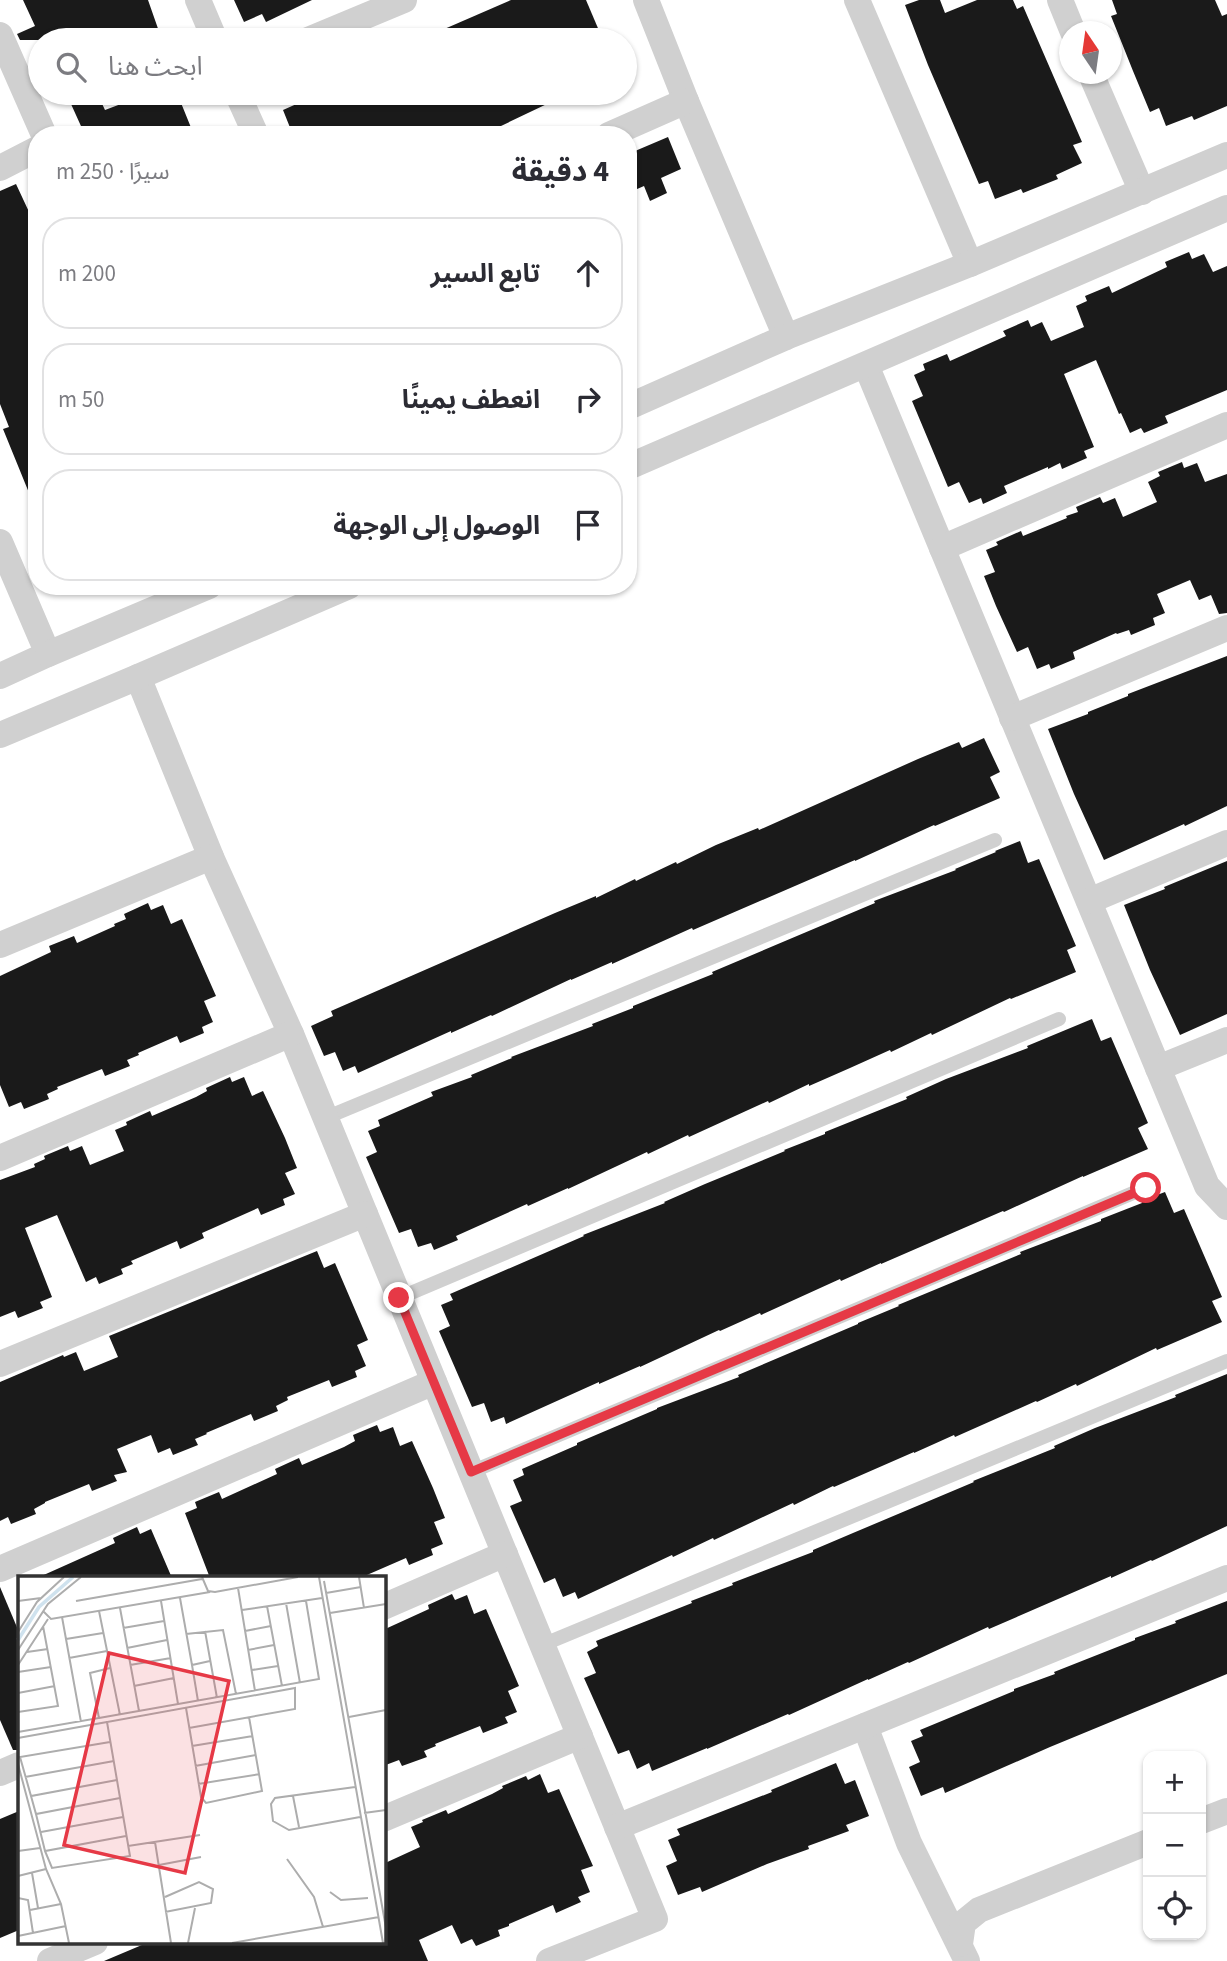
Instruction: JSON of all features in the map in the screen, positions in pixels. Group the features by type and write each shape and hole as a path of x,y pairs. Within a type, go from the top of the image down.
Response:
{"street":[{"path":"198,0 210,28"},
{"path":"337,28 404,0"},
{"path":"646,0 786,337"},
{"path":"857,0 970,264"},
{"path":"1060,0 1069,21"},
{"path":"0,35 28,99"},
{"path":"1095,84 1142,192"},
{"path":"629,126 686,100"},
{"path":"31,105 40,126"},
{"path":"242,105 252,126"},
{"path":"0,168 28,154"},
{"path":"637,403 786,337 970,264 1227,155"},
{"path":"637,463 1227,208"},
{"path":"866,365 1207,1186 1227,1207"},
{"path":"942,548 1227,425"},
{"path":"0,542 48,654"},
{"path":"0,676 188,595"},
{"path":"0,735 328,595"},
{"path":"1013,718 1227,628"},
{"path":"138,677 211,857 291,1034 655,1919 549,1961"},
{"path":"1089,901 1227,843"},
{"path":"0,945 211,857"},
{"path":"0,1158 291,1034"},
{"path":"1158,1068 1227,1040"},
{"path":"0,1364 365,1214"},
{"path":"0,1569 434,1382"},
{"path":"385,1606 505,1554"},
{"path":"617,1827 1227,1578"},
{"path":"865,1726 909,1843 964,1952"},
{"path":"385,1818 580,1736"},
{"path":"0,1773 18,1765"},
{"path":"1206,1819 1227,1811"},
{"path":"964,1952 963,1923 979,1910 1143,1844"},
{"path":"50,1961 90,1944"}],"lane":[{"path":"325,1118 995,840"},
{"path":"399,1298 1059,1019"},
{"path":"471,1472 1146,1188"},
{"path":"542,1645 1227,1360"}],"building":[{"path":"23,0 148,0 158,28 30,28 35,26"},
{"path":"234,0 312,0 266,22 262,14 244,22"},
{"path":"511,0 586,0 598,28 447,28"},
{"path":"919,0 940,0 945,13 977,0 1013,0 1017,9 1023,6 1082,142 1073,145 1082,163 1056,175 1058,179 1023,193 1021,189 995,199 988,181 979,184 905,5"},
{"path":"1112,0 1215,0 1222,16 1227,14 1227,106 1194,120 1192,116 1166,126 1159,108 1150,112 1122,43 1122,21 1113,21 1111,16 1117,14"},
{"path":"28,29 28,40 20,40 17,34"},
{"path":"71,105 103,105 105,110 118,105 182,105 190,126 81,126"},
{"path":"294,105 545,105 501,126 289,126 283,110"},
{"path":"668,137 681,169 661,178 667,193 650,201 644,186 637,189 637,150"},
{"path":"16,184 28,210 28,490 3,429 9,427 0,404 0,191"},
{"path":"1189,252 1192,259 1204,254 1213,272 1227,266 1227,390 1165,416 1168,423 1144,433 1141,428 1130,433 1096,360 1064,374 1094,447 1084,451 1087,458 1062,469 1060,463 1048,467 1004,486 1007,493 983,504 981,498 969,503 959,482 948,487 912,401 923,396 914,375 925,370 923,364 947,354 950,361 1006,336 1003,331 1028,320 1031,327 1042,322 1051,341 1084,327 1076,306 1087,301 1085,296 1109,286 1112,293 1167,267 1165,262"},
{"path":"1182,462 1184,468 1197,463 1205,482 1227,474 1227,613 1219,614 1211,595 1199,600 1190,580 1157,594 1165,613 1153,618 1155,625 1131,635 1129,630 1116,633 1073,652 1075,659 1051,669 1049,664 1037,669 1028,647 1017,652 996,606 984,576 995,572 986,550 998,545 996,542 1021,531 1023,536 1067,518 1066,516 1078,512 1076,507 1100,497 1103,503 1115,498 1123,517 1157,502 1148,482 1160,476 1158,472"},
{"path":"1227,656 1227,806 1104,860 1048,729 1088,714 1128,694"},
{"path":"984,738 1000,772 990,777 1000,798 693,930 692,928 612,964 571,979 358,1073 355,1066 343,1071 335,1052 324,1056 311,1026 333,1016 331,1011 635,879 636,881 676,862 677,864 758,828 759,830 918,759 959,742 962,748"},
{"path":"1020,841 1028,863 1039,859 1076,946 1067,950 1076,972 1010,998 932,1035 931,1033 891,1052 890,1050 769,1103 768,1101 689,1137 688,1135 648,1154 647,1152 456,1236 458,1240 434,1250 431,1243 418,1247 411,1229 399,1233 366,1157 377,1152 368,1131 380,1126 378,1120 433,1096 431,1092 472,1077 471,1075 511,1057 593,1026 592,1024 633,1006 875,903 874,901 956,870"},
{"path":"1227,861 1227,1014 1180,1035 1124,905"},
{"path":"148,903 151,910 163,905 171,924 182,919 216,996 204,1001 213,1022 202,1027 204,1033 180,1043 177,1036 138,1053 139,1055 127,1060 130,1066 105,1076 102,1069 57,1087 58,1089 47,1094 49,1099 24,1109 21,1102 9,1107 0,1085 0,976 51,952 49,946 74,936 77,943 115,926 114,924 126,919 124,914"},
{"path":"1092,1019 1101,1041 1111,1037 1148,1123 1138,1128 1148,1149 761,1315 760,1313 719,1330 506,1424 504,1417 491,1422 484,1403 472,1407 439,1331 450,1326 441,1305 453,1300 450,1294 907,1099 906,1097 946,1079 1028,1048 1027,1046"},
{"path":"230,1077 232,1082 244,1077 252,1096 263,1091 285,1138 297,1168 285,1173 295,1194 283,1199 285,1205 261,1215 258,1208 202,1233 204,1238 180,1249 177,1241 131,1261 133,1264 121,1269 123,1274 99,1284 96,1277 86,1282 57,1215 25,1228 52,1297 40,1302 43,1308 18,1318 15,1311 0,1317 0,1180 35,1167 34,1164 45,1159 44,1156 68,1146 70,1151 82,1146 90,1165 124,1151 115,1130 127,1125 126,1122 150,1111 152,1116 196,1097 207,1091 206,1088"},
{"path":"1165,1192 1174,1213 1184,1209 1222,1297 1212,1301 1222,1322 1157,1350 1156,1348 1077,1386 1076,1384 955,1437 954,1435 794,1505 793,1503 714,1540 713,1538 673,1557 672,1555 578,1599 575,1592 563,1597 555,1578 544,1583 510,1506 522,1501 513,1480 524,1475 522,1469 657,1408 739,1377 738,1375 898,1305 1021,1254 1020,1252 1101,1221"},
{"path":"317,1251 324,1268 335,1263 368,1340 357,1345 366,1366 355,1371 357,1377 332,1387 329,1380 287,1397 288,1400 276,1406 278,1411 254,1421 251,1414 206,1433 195,1439 198,1445 173,1455 170,1448 158,1453 151,1435 117,1449 127,1472 114,1475 117,1481 92,1491 89,1484 45,1502 34,1509 36,1514 11,1524 8,1517 0,1521 0,1382 76,1352 84,1371 118,1357 109,1336"},
{"path":"1227,1374 1227,1526 1152,1561 989,1629 988,1627 789,1715 652,1771 649,1763 637,1769 629,1750 618,1754 584,1678 596,1673 587,1652 598,1646 596,1641 813,1552 1055,1448 1054,1446 1095,1428"},
{"path":"377,1425 380,1432 393,1427 400,1446 412,1441 445,1518 434,1522 443,1544 431,1549 433,1555 409,1565 406,1558 365,1576 209,1576 185,1513 197,1508 195,1502 219,1492 222,1499 277,1474 275,1469 299,1458 302,1465 344,1447 355,1441 353,1435"},
{"path":"137,1527 140,1534 151,1529 171,1576 41,1576 115,1543 113,1538"},
{"path":"0,1587 18,1630 18,1750 13,1750 0,1720"},
{"path":"452,1594 455,1600 467,1595 474,1614 486,1609 519,1686 508,1691 517,1712 505,1717 508,1723 483,1733 480,1726 435,1744 436,1746 424,1751 427,1757 402,1766 399,1760 385,1765 385,1629 429,1609 428,1605"},
{"path":"1227,1601 1227,1674 945,1793 943,1787 921,1796 909,1767 920,1762 911,1741 923,1736 920,1730"},
{"path":"836,1763 845,1784 855,1780 869,1816 846,1825 849,1831 808,1846 809,1849 702,1892 700,1887 678,1895 666,1866 677,1861 668,1840 680,1835 677,1829 772,1792 771,1790"},
{"path":"540,1774 548,1793 559,1789 593,1866 581,1870 590,1892 578,1897 581,1902 556,1913 553,1905 509,1924 498,1930 500,1936 476,1946 472,1939 461,1944 452,1925 419,1940 428,1961 104,1961 144,1944 385,1944 385,1863 420,1847 411,1827 446,1810 448,1814 526,1776 528,1780"},
{"path":"18,1811 18,1930 0,1938 0,1819"}],"route":[{"path":"399,1298 471,1472 1146,1188"}]}
